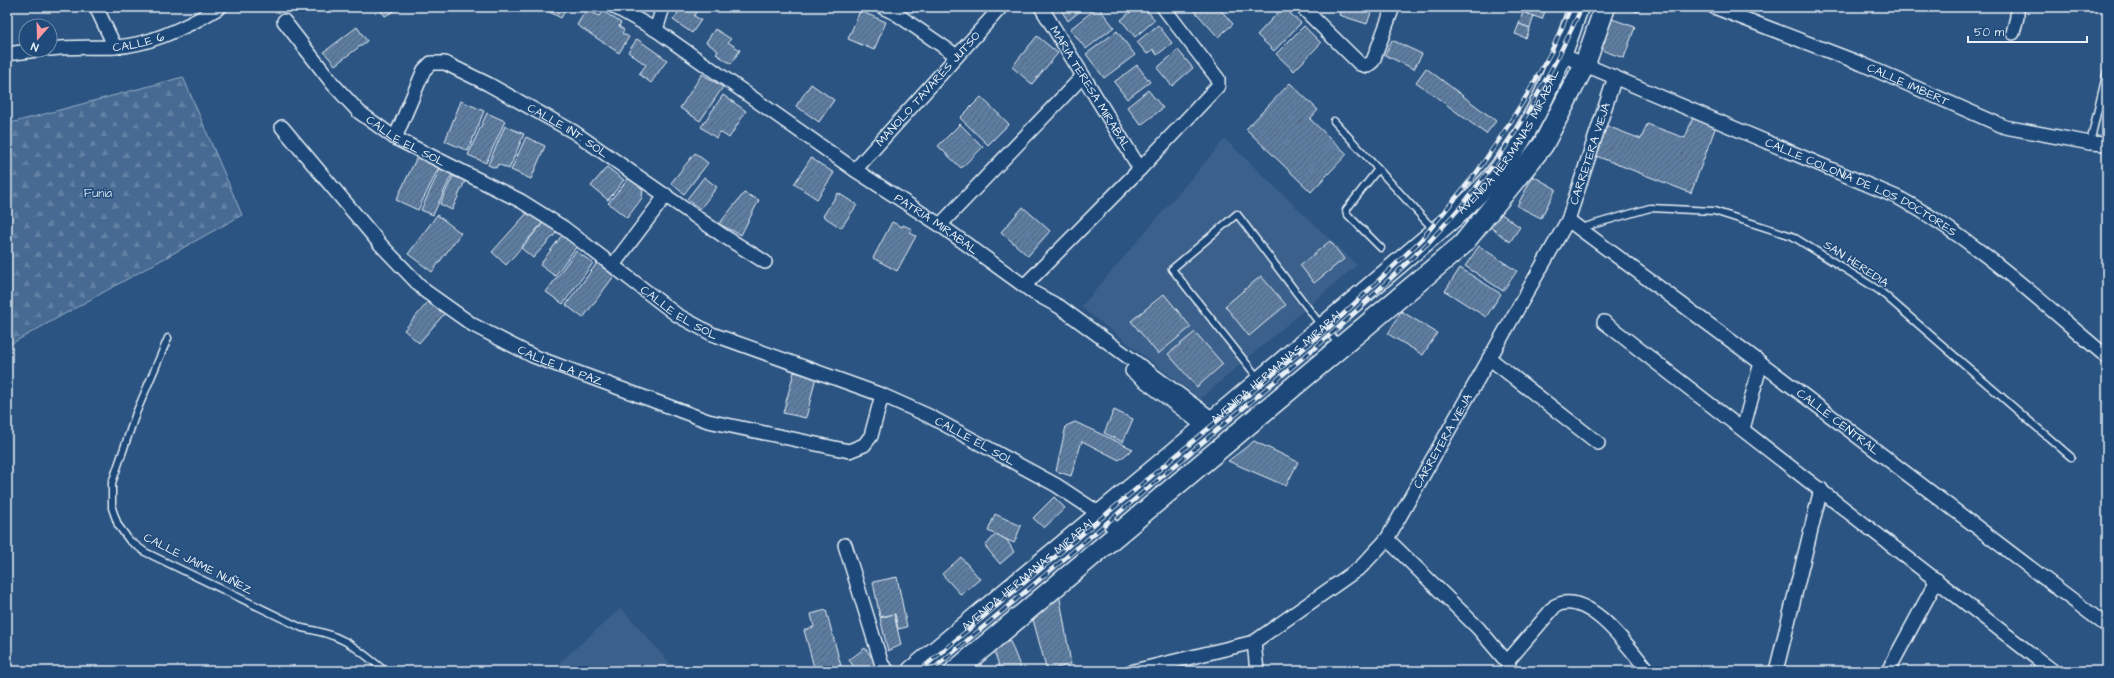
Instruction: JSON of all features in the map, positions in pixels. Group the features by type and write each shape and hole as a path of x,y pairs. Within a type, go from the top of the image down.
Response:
{"main road":[{"name":"AVENIDA HERMANAS MIRABAL","path":"912,671 1210,424 1436,232 1494,176 1525,131 1562,55 1578,7"},
{"name":"AVENIDA HERMANAS MIRABAL","path":"955,671 1343,347 1462,245 1543,145 1585,64 1604,7"}],"street":[{"path":"96,7 115,47"},
{"name":"CALLE 6","path":"58,49 136,45 156,39 220,7"},
{"name":"PATRIA MIRABAL","path":"615,7 656,30 855,170 940,225 1029,289 1060,308 1210,424"},
{"path":"656,30 663,7"},
{"path":"882,7 895,13 957,56"},
{"name":"MANOLO TAVARES JUTSO","path":"855,170 1001,7"},
{"name":"MARIA TERESA MIRABAL","path":"1041,7 1140,169"},
{"path":"1029,289 1218,86 1218,79 1163,7"},
{"path":"1302,7 1360,64 1367,66 1373,61 1393,7"},
{"name":"CALLE IMBERT","path":"1714,7 1862,64 2005,127 2090,143 2107,144"},
{"path":"2013,33 2017,17 2017,7"},
{"name":"CALLE EL SOL","path":"284,21 333,84 359,112 395,138 521,201 564,228 677,315 712,334 882,395 929,416 1056,485 1100,514 1120,533"},
{"path":"7,54 18,53"},
{"name":"CALLE COLONIA DE LOS DOCTORES","path":"1562,55 1899,198 1919,209 1940,221 2010,274 2107,357"},
{"name":"CALLE INT. SOL","path":"395,138 424,70 431,63 445,62 574,132 722,235 764,262"},
{"path":"940,225 1083,76"},
{"name":"CARRETERA VIEJA","path":"1134,671 1254,642 1361,567 1387,539 1568,220 1615,77"},
{"name":"CALLE LA PAZ","path":"282,127 381,245 425,291 473,325 533,356 708,421 849,450 864,446 871,436 882,395"},
{"path":"613,265 666,195"},
{"name":"CALLE CENTRAL","path":"1568,220 1761,363 2107,626"},
{"path":"1604,322 1821,489 2053,671"},
{"path":"1489,358 1598,443"},
{"path":"1743,429 1761,363"},
{"path":"1776,671 1821,489"},
{"path":"1387,539 1478,628 1509,666 1555,606 1563,602 1570,603 1592,612 1611,626 1648,671"},
{"path":"845,545 882,665 888,671"},
{"path":"1888,671 1937,580"},
{"path":"1254,642 1257,671"}],"lane":[{"path":"2090,143 2107,71"},
{"path":"1334,121 1436,232"},
{"path":"1378,169 1346,210 1347,214 1381,248"},
{"name":"SAN HEREDIA","path":"1580,228 1650,208 1714,210 1792,236 1880,291 2071,457"},
{"path":"1260,380 1172,268 1237,214 1323,328 1343,347"},
{"name":"CALLE JAIME NUÑEZ","path":"168,338 136,412 112,483 112,508 118,525 129,540 145,552 302,628 327,632 348,641 385,671"}],"shaded area":[{"path":"1225,139 1357,265 1200,399 1081,307"},
{"path":"621,608 677,671 554,671 552,669"}],"green space":[{"name":"Funia","path":"183,77 242,215 7,346 7,124"}],"building":[{"path":"378,7 397,7 398,9 385,16"},
{"path":"540,7 567,7 561,18"},
{"path":"682,7 699,8 694,16 701,20 692,33 673,20"},
{"path":"1059,7 1085,7 1068,21"},
{"path":"1098,7 1114,27 1086,49 1070,29"},
{"path":"1136,7 1144,7 1155,20 1135,37 1121,20"},
{"path":"1191,7 1218,7 1233,24 1218,37"},
{"path":"1283,7 1301,23 1274,51 1257,35"},
{"path":"1342,7 1373,7 1367,24 1339,15"},
{"path":"1508,7 1547,7 1542,19"},
{"path":"1625,7 1640,7 1638,12"},
{"path":"586,10 600,16 603,11 621,23 619,26 624,30 622,33 629,37 619,53 577,25"},
{"path":"860,11 886,22 874,50 848,39"},
{"path":"1523,12 1534,16 1530,28 1519,24"},
{"path":"1612,19 1635,27 1624,58 1604,51 1602,46"},
{"path":"1519,24 1530,28 1526,38 1515,34"},
{"path":"1158,25 1172,43 1157,55 1153,49 1147,54 1137,42"},
{"path":"1304,26 1321,43 1294,71 1276,54"},
{"path":"357,27 367,41 335,65 324,52"},
{"path":"715,29 731,39 728,42 740,50 731,64 716,54 718,51 706,42"},
{"path":"1117,31 1135,55 1104,78 1086,54"},
{"path":"1037,36 1058,53 1032,84 1012,67"},
{"path":"637,39 667,60 651,83 639,74 646,65 628,52"},
{"path":"1392,40 1422,54 1414,69 1385,55"},
{"path":"1178,50 1193,68 1172,86 1157,68"},
{"path":"1137,65 1150,82 1127,99 1114,82"},
{"path":"1426,68 1496,121 1486,134 1416,82"},
{"path":"702,74 723,87 700,121 680,108"},
{"path":"1290,83 1318,110 1310,119 1347,154 1311,192 1246,129"},
{"path":"811,84 834,100 819,122 796,106"},
{"path":"1148,90 1163,108 1141,125 1127,107"},
{"path":"723,95 746,111 729,138 720,132 716,138 701,127"},
{"path":"981,97 1009,124 988,145 960,118"},
{"path":"461,101 484,111 468,151 445,141"},
{"path":"487,113 505,121 486,163 468,155"},
{"path":"1693,117 1716,126 1691,193 1591,154 1602,124 1641,139 1647,124 1685,138"},
{"path":"960,124 983,147 961,168 938,146"},
{"path":"505,126 524,134 509,169 498,164 496,168 488,165"},
{"path":"526,137 545,146 531,179 511,170"},
{"path":"695,153 708,163 684,194 671,183"},
{"path":"417,157 439,167 418,210 396,200"},
{"path":"811,158 834,173 817,199 794,184"},
{"path":"607,167 624,180 608,200 591,186"},
{"path":"440,169 452,174 433,215 421,210"},
{"path":"453,176 465,181 452,210 440,204"},
{"path":"1533,176 1556,189 1541,218 1517,206"},
{"path":"630,177 643,188 642,198 627,218 608,203"},
{"path":"704,177 717,187 700,209 687,199"},
{"path":"744,193 759,200 741,235 719,224"},
{"path":"838,193 857,205 841,228 823,216"},
{"path":"1023,207 1050,231 1028,256 1001,232"},
{"path":"528,212 545,220 506,265 492,252"},
{"path":"1500,213 1520,227 1510,242 1490,227"},
{"path":"437,215 461,233 432,272 408,254"},
{"path":"546,220 558,231 533,258 521,248"},
{"path":"892,222 902,227 903,225 912,229 910,233 916,236 897,271 873,258"},
{"path":"562,235 577,246 555,276 540,265"},
{"path":"1330,241 1344,259 1314,283 1300,265"},
{"path":"1479,246 1517,271 1503,291 1465,266"},
{"path":"576,251 593,263 563,304 546,292"},
{"path":"597,263 614,276 583,318 566,305"},
{"path":"1460,268 1501,294 1486,317 1445,291"},
{"path":"1261,276 1286,305 1249,336 1225,306"},
{"path":"1164,294 1191,327 1158,354 1131,321"},
{"path":"428,302 434,307 435,305 445,313 419,343 404,330"},
{"path":"1401,311 1437,333 1423,355 1388,334"},
{"path":"1195,332 1223,364 1197,387 1168,354"},
{"path":"794,372 816,377 806,418 783,413"},
{"path":"1114,410 1133,419 1123,442 1104,433"},
{"path":"1075,422 1133,449 1119,460 1082,441 1071,476 1056,471 1066,426"},
{"path":"1254,441 1298,462 1286,486 1228,461"},
{"path":"1054,497 1065,508 1044,528 1033,518"},
{"path":"995,514 1021,526 1014,543 988,531"},
{"path":"996,534 1007,540 1014,552 1000,564 985,546"},
{"path":"961,557 980,579 961,595 942,574"},
{"path":"897,577 907,627 898,629 895,614 880,617 873,582"},
{"path":"1059,593 1071,664 1047,671 1032,616"},
{"path":"826,610 841,666 815,671 804,630 814,627 811,614"},
{"path":"894,614 901,645 888,651 880,618"},
{"path":"1008,636 1022,671 1001,671 993,648"},
{"path":"865,648 876,663 867,671 857,671 849,660"},
{"path":"980,663 985,671 972,671 971,669"}],"railway":[{"path":"919,671 1333,324 1421,240 1477,172 1502,135 1551,52 1571,7"},
{"path":"931,671 1337,329 1428,243 1464,203 1499,157 1528,112 1558,57 1582,7"}]}
